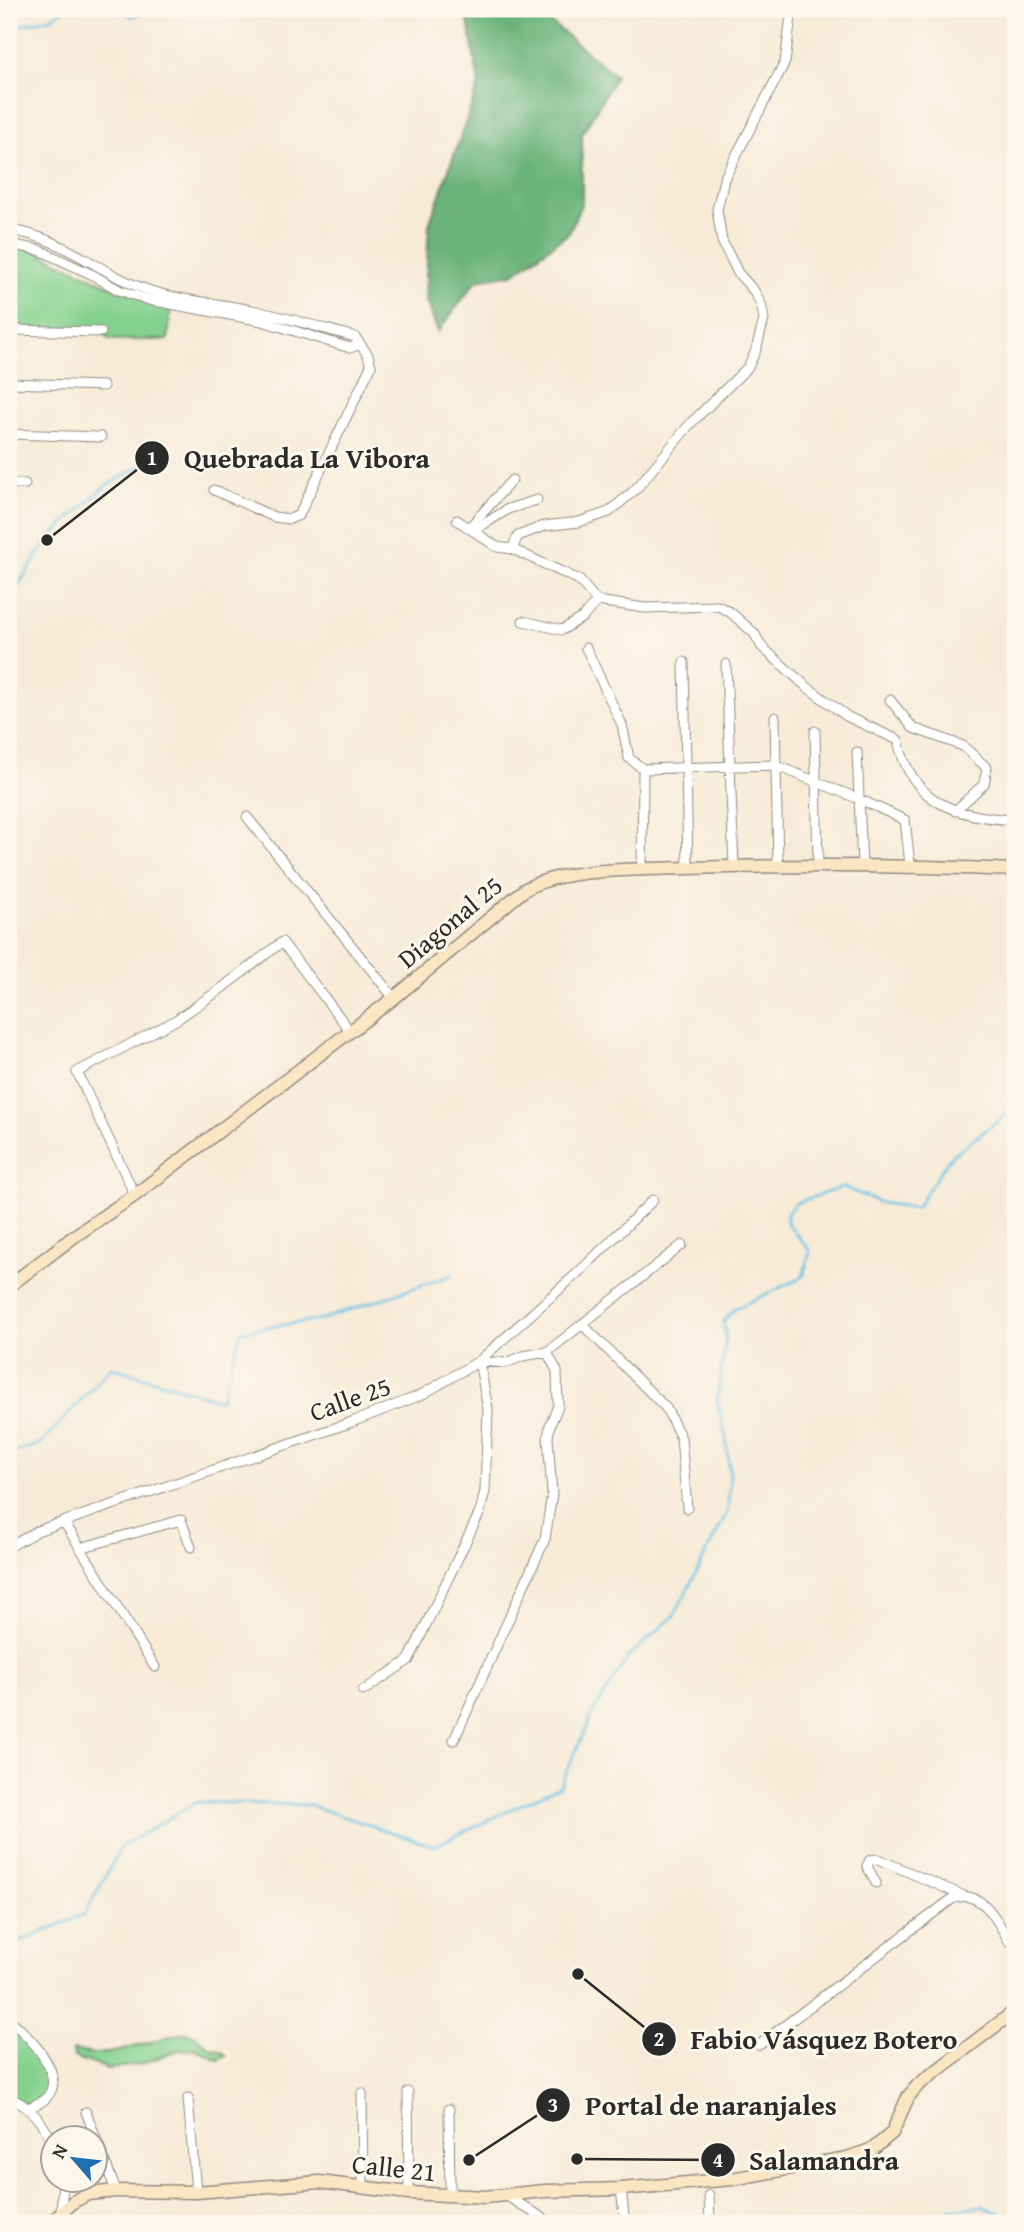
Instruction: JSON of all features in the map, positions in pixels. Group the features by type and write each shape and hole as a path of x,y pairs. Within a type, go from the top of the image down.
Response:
{"street":[{"path":"512,549 518,536 544,526 579,522 609,512 636,489 690,424 748,367 756,350 764,319 761,304 754,291 738,273 722,241 717,210 724,179 785,62 792,9"},
{"path":"9,230 44,238 76,252 123,281 151,291 174,298 264,313 355,337 368,355 371,366 299,515 290,519 274,517 214,490"},
{"path":"9,244 39,250 120,290 149,300 262,321 350,348 360,344"},
{"path":"75,266 76,252"},
{"path":"9,330 101,332"},
{"path":"9,383 103,386"},
{"path":"9,435 101,437"},
{"path":"471,530 512,480"},
{"path":"9,484 25,484"},
{"path":"471,530 508,509 537,500"},
{"path":"457,520 497,547 512,549 579,580 597,601 645,608 718,606 730,612 754,633 762,647 807,687 848,718 898,740"},
{"path":"523,621 562,629 583,617 597,601"},
{"path":"586,648 622,725 629,758 643,769 775,765 905,820 910,865"},
{"path":"684,662 688,868"},
{"path":"726,664 734,867"},
{"path":"890,700 913,728 963,746 987,768 984,784 955,811"},
{"path":"775,717 778,866"},
{"path":"898,740 913,728"},
{"path":"815,731 818,865"},
{"path":"898,740 901,754 918,787 936,802 955,811 986,818 1015,820"},
{"path":"857,752 862,865"},
{"path":"642,870 643,769"},
{"path":"247,817 394,998"},
{"name":"Diagonal 25","path":"9,1286 76,1235 135,1195 394,998 524,890 536,883 582,874 688,868 910,865 1015,870"},
{"path":"135,1195 77,1072 176,1020 282,942 350,1031"},
{"name":"Calle 25","path":"9,1547 37,1531 422,1395 479,1361 583,1269 653,1200"},
{"path":"363,1690 409,1660 480,1512 485,1491 488,1409 479,1361 506,1363 523,1356 547,1352 682,1245"},
{"path":"582,1324 666,1408 681,1438 687,1508"},
{"path":"454,1740 545,1539 552,1493 548,1437 558,1406 557,1371 547,1352"},
{"path":"80,1548 181,1520 191,1547"},
{"path":"64,1522 155,1667"},
{"path":"876,1883 867,1866 870,1860 886,1861 906,1873 981,1901 995,1914 1009,1941 1015,1942"},
{"path":"759,2045 952,1899 962,1895"},
{"name":"Calle 21","path":"51,2223 73,2202 88,2194 116,2191 196,2192 319,2182 409,2193 507,2196 544,2191 621,2189 732,2179 847,2158 873,2149 892,2133 908,2097 918,2085 1015,2011"},
{"path":"9,2018 29,2037 45,2059 52,2087 45,2100 28,2108"},
{"path":"362,2092 363,2188"},
{"path":"408,2092 409,2193"},
{"path":"188,2098 196,2192"},
{"path":"9,2099 28,2108 42,2124"},
{"path":"449,2109 450,2196"},
{"path":"86,2112 116,2191"},
{"path":"621,2189 625,2223"},
{"path":"61,2213 62,2194"},
{"path":"709,2195 710,2223"},
{"path":"507,2196 551,2223"}],"green space":[{"path":"466,9 539,9 537,11 616,76 582,134 582,202 569,233 513,274 477,280 438,332 425,298 429,225 479,85"},
{"path":"9,244 26,247 119,290 171,305 168,340 110,340 101,332 9,330"},
{"path":"9,2019 49,2071 50,2094 28,2108 9,2099"},
{"path":"185,2033 226,2056 219,2060 196,2049 178,2050 142,2064 108,2069 74,2057 73,2050 91,2054 106,2053"}],"waterway":[{"path":"9,28 51,18 65,9"},
{"path":"117,9 132,17 155,9"},
{"path":"9,600 47,540 104,487 152,460"},
{"path":"9,1946 85,1914 121,1847 196,1802 308,1805 434,1846 560,1786 594,1711 628,1657 674,1616 728,1511 730,1475 726,1438 717,1400 726,1338 723,1321 736,1308 803,1277 810,1251 787,1223 787,1213 796,1203 843,1187 881,1203 916,1208 950,1157 1015,1108"},
{"path":"9,1454 42,1443 111,1367 221,1400 241,1331 323,1319 452,1275"},
{"path":"941,2223 948,2210 982,2206 1015,2220"}],"place":[{"name":"Quebrada La Vibora","path":"47,540"},
{"name":"Fabio Vásquez Botero","path":"578,1974"},
{"name":"Salamandra","path":"577,2159"},
{"name":"Portal de naranjales","path":"469,2160"}]}
